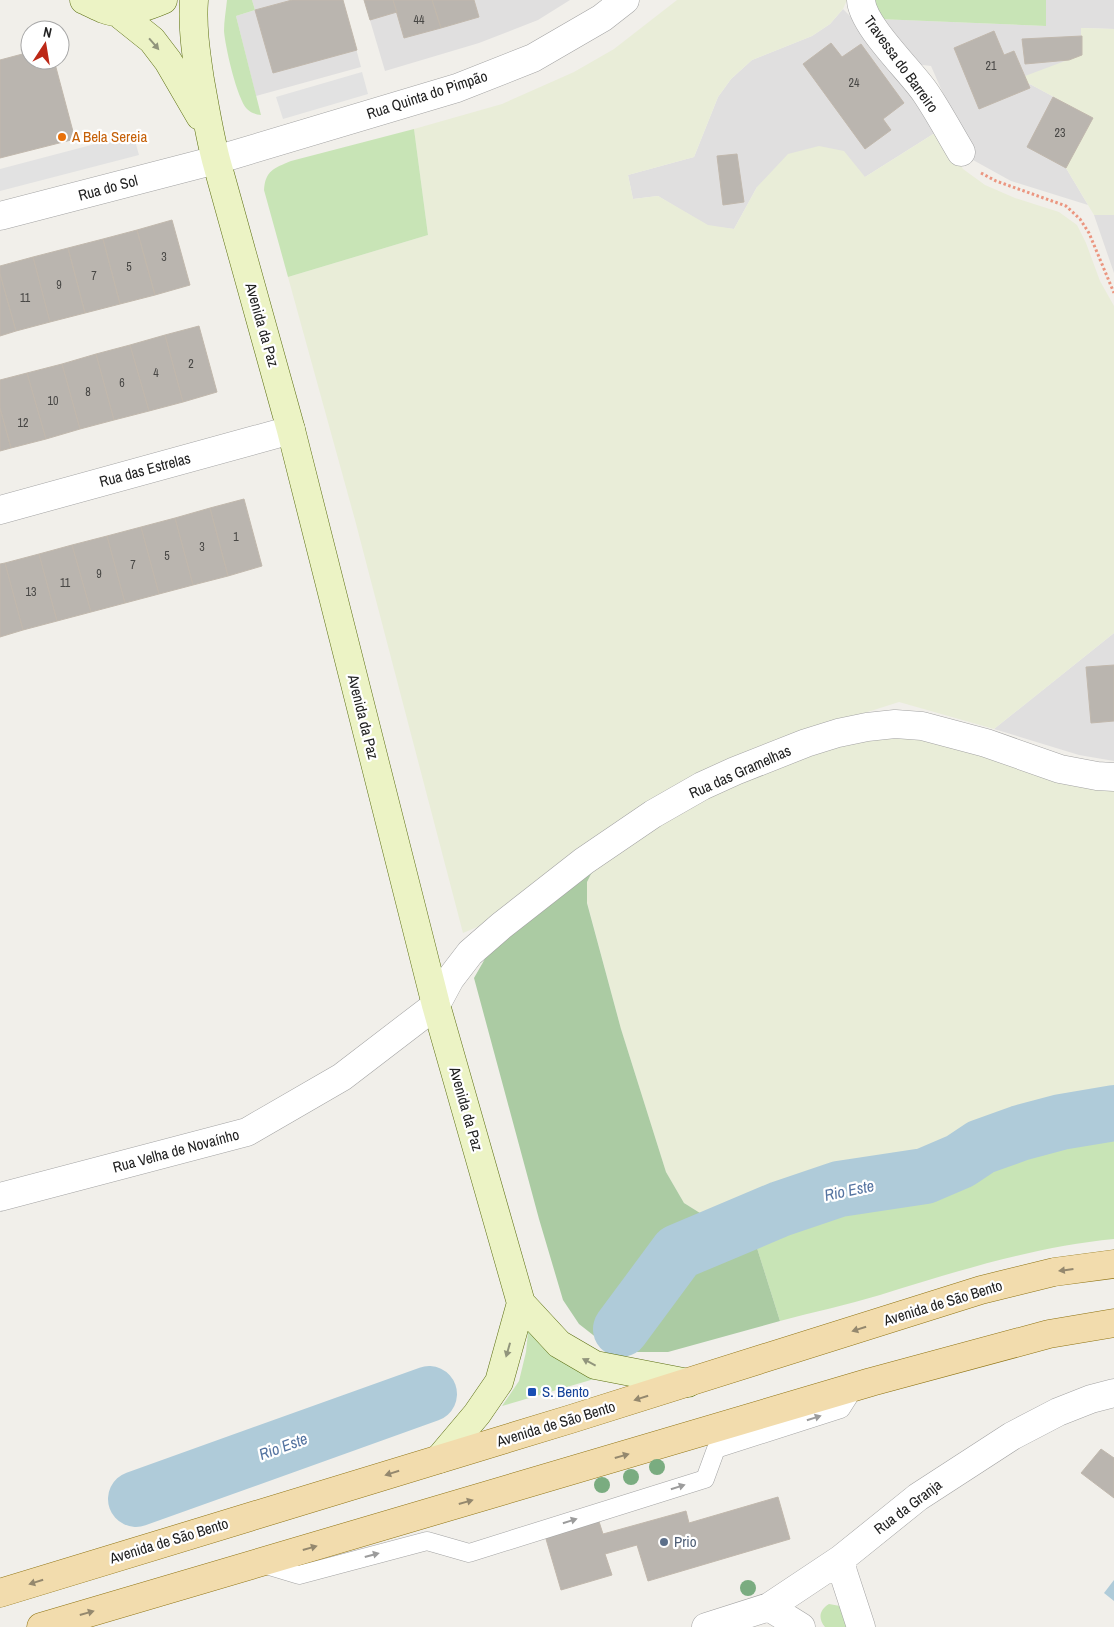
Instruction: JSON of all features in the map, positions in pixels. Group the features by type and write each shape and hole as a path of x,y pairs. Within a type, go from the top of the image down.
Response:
{"main road":[{"name":"Avenida de São Bento","path":"0,1593 688,1383 981,1290 1054,1272 1114,1264"},
{"path":"41,1627 856,1387 1049,1334 1114,1323"}],"street":[{"path":"84,0 107,10 117,12 148,7 163,0"},
{"name":"Avenida da Paz","path":"194,0 192,21 208,130 291,430 436,1005 521,1303 559,1344 594,1365 688,1383"},
{"name":"Rua Quinta do Pimpão","path":"216,160 457,88 491,75 533,58 602,18 624,0"},
{"name":"Travessa do Barreiro","path":"861,0 861,6 868,20 925,92 961,152"},
{"name":"Avenida da Paz","path":"117,12 152,40 168,61 208,130"},
{"name":"Rua do Sol","path":"0,216 216,160"},
{"name":"Rua das Estrelas","path":"0,510 291,430"},
{"name":"Rua das Gramelhas","path":"436,1005 450,980 470,953 501,926 584,861 653,814 702,786 735,771 838,733 895,724 922,726 969,738 1060,768 1097,776 1114,777"},
{"name":"Rua Velha de Novaínho","path":"0,1198 247,1132 342,1077 436,1005"},
{"path":"439,1459 477,1414 499,1382 521,1303"},
{"name":"Rua da Granja","path":"706,1627 769,1608 840,1559 918,1497 1012,1436 1058,1412 1091,1399 1114,1393"},
{"path":"840,1559 847,1586 862,1627"},
{"path":"769,1608 801,1627"}],"lane":[{"path":"258,1563 299,1575 427,1541 469,1553 705,1478 716,1449 841,1409 856,1387"}],"path":[{"path":"961,152 978,171 996,182 1066,206 1080,218 1089,233 1114,293"}],"shaded area":[{"path":"252,0 343,0 361,67 256,96 236,16 255,10"},
{"path":"364,0 570,0 538,20 479,43 385,71"},
{"path":"1046,0 1114,0 1114,29 1081,28 1082,55 1028,83 1093,118 1066,168 1088,205 1011,181 973,160 971,144 949,107 931,66 915,64 878,19 1046,26"},
{"path":"843,9 863,29 938,131 865,177 757,187 734,229 708,226 658,196 633,199 628,175 694,157 718,97 731,79 752,60 812,36 830,24"},
{"path":"362,72 368,94 283,119 276,97"},
{"path":"133,134 139,155 0,191 0,169"},
{"path":"1094,215 1114,215 1114,273"},
{"path":"1114,633 1114,761 1079,755 994,729"}],"green space":[{"path":"227,0 252,0 255,10 236,16 261,115 247,109 239,95 229,60 224,31"},
{"path":"677,0 847,0 843,9 830,24 812,36 752,60 731,79 718,97 694,157 628,175 633,199 658,196 708,225 734,229 757,187 788,154 819,146 844,151 865,177 938,131 963,169 985,185 1015,198 1059,212 1077,225 1100,281 1114,306 1114,633 994,729 899,702 855,716 482,925 463,933 355,520 288,277 428,235 414,129 502,104 574,72 614,49"},
{"path":"870,0 1046,0 1046,26 878,19"},
{"path":"1081,28 1114,29 1114,215 1094,215 1066,168 1093,118 1028,83 1025,76 1081,55"},
{"path":"414,129 428,235 288,277 264,190 268,174 275,168 291,161"},
{"path":"879,735 919,736 1114,787 1114,1097 1048,1116 912,1164 813,1186 746,1213 723,1219 700,1213 684,1203 666,1172 621,1029 587,902 587,882 594,868 699,801 799,757"},
{"path":"594,868 587,882 587,903 621,1029 666,1172 684,1203 700,1213 723,1219 746,1213 780,1321 668,1352 632,1352 602,1342 579,1324 563,1300 539,1219 474,978 490,950"},
{"path":"1114,1122 1114,1239 1054,1248 996,1261 868,1299 780,1321 751,1229 831,1200 923,1185 965,1169 988,1154 1041,1134"},
{"path":"529,1322 601,1377 502,1406 519,1381 526,1352"},
{"path":"829,1604 840,1606 851,1627 825,1627 821,1621 821,1612"}],"water":[{"path":"1114,1580 1114,1601 1104,1593"}],"building":[{"path":"292,0 343,0 357,50 273,73 255,10"},
{"path":"364,0 393,0 397,12 370,20"},
{"path":"393,0 432,0 441,28 404,38"},
{"path":"432,0 474,0 479,17 441,28"},
{"path":"994,31 1004,55 1014,51 1030,88 979,109 954,48"},
{"path":"1082,36 1082,55 1069,60 1025,64 1022,39"},
{"path":"831,43 842,57 861,44 904,103 883,119 891,130 865,149 803,64"},
{"path":"20,55 20,70 57,70 75,139 0,158 0,60"},
{"path":"1053,97 1093,118 1066,168 1027,147"},
{"path":"737,154 744,202 723,205 717,156"},
{"path":"172,220 190,285 155,295 137,230"},
{"path":"137,230 155,295 120,304 103,239"},
{"path":"103,239 120,304 85,313 68,248"},
{"path":"68,248 85,313 50,322 33,257"},
{"path":"33,257 50,322 16,331 0,274 0,266"},
{"path":"0,274 16,331 0,336"},
{"path":"199,326 217,392 183,402 165,335"},
{"path":"165,335 183,402 149,411 130,345"},
{"path":"130,345 149,411 114,420 96,354"},
{"path":"96,354 114,420 80,429 62,364"},
{"path":"62,364 80,429 46,439 27,373"},
{"path":"27,373 46,439 11,448 0,408 0,380"},
{"path":"0,408 11,448 0,451"},
{"path":"244,499 262,566 228,576 210,508"},
{"path":"210,508 228,576 193,585 175,518"},
{"path":"175,518 193,585 159,594 141,527"},
{"path":"141,527 159,594 125,603 107,536"},
{"path":"107,536 125,603 91,612 72,545"},
{"path":"72,545 91,612 57,621 39,554"},
{"path":"39,554 57,621 23,630 5,563"},
{"path":"5,563 23,630 0,637 0,564"},
{"path":"1114,665 1114,721 1091,723 1086,667"},
{"path":"1101,1449 1114,1458 1114,1498 1081,1473"},
{"name":"Prio","path":"778,1497 790,1539 648,1581 637,1545 605,1554 612,1575 561,1590 541,1522 594,1506 603,1534 686,1511 689,1523"}],"waterway":[{"name":"Rio Este","path":"621,1329 678,1252 780,1209 839,1189 925,1176 960,1161 981,1147 1020,1133 1061,1122 1114,1113"},
{"name":"Rio Este","path":"136,1499 429,1394"}],"place":[{"name":"A Bela Sereia","path":"62,137"},
{"name":"S. Bento","path":"532,1392"},
{"name":"Prio","path":"664,1542"}]}
